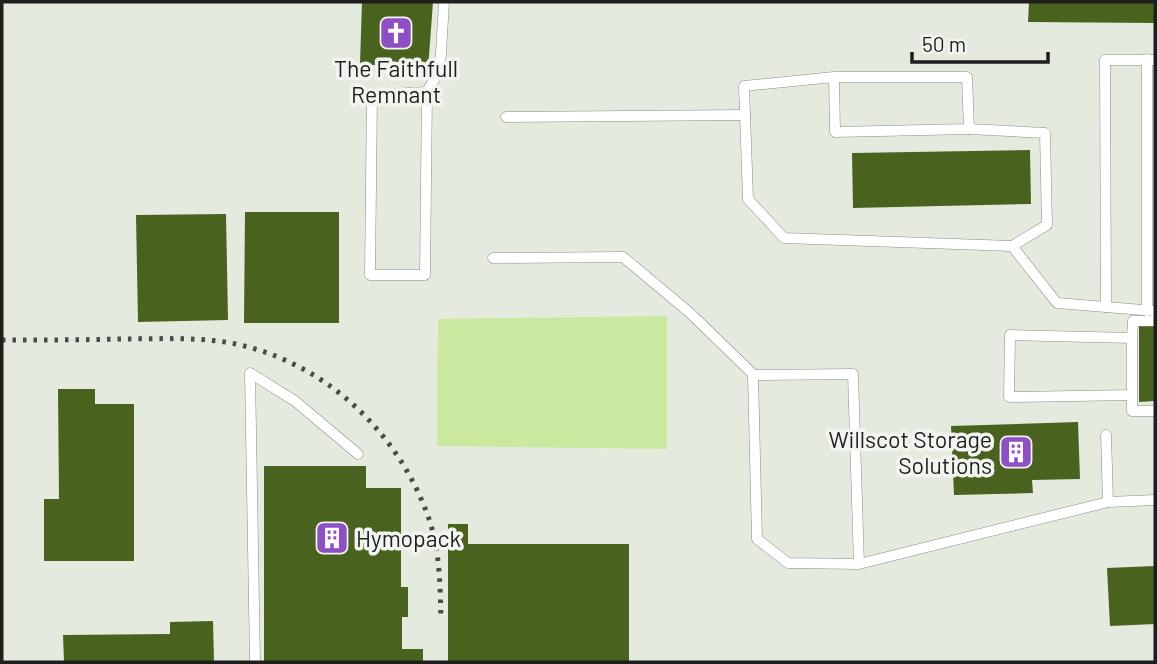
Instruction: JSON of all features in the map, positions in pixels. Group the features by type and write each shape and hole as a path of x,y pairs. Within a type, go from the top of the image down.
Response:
{"lane":[{"path":"427,93 372,95 370,275 425,275 427,93 440,69 444,2"},
{"path":"1012,246 1057,303 1151,311 1151,59 1105,60 1106,307"},
{"path":"834,77 835,132 969,129 1045,133 1046,225 1012,246 784,239 748,199 744,86 834,77 967,77 969,129"},
{"path":"506,117 745,115"},
{"path":"493,258 623,257 690,313 754,375 853,374 859,564"},
{"path":"1155,321 1133,321 1132,338 1132,411 1155,411"},
{"path":"1132,338 1010,335 1009,397 1132,395"},
{"path":"255,662 250,373 295,401 358,454"},
{"path":"754,375 757,539 788,563 859,564 1108,502 1155,500"},
{"path":"1106,435 1108,502"}],"shaded area":[{"path":"2,2 1155,2 1155,662 2,662"}],"green space":[{"path":"667,316 667,449 437,446 438,319"}],"building":[{"name":"The Faithfull Remnant","path":"362,2 433,2 428,69 360,64"},
{"path":"1029,2 1155,2 1155,23 1028,22"},
{"path":"1030,150 1031,204 853,208 852,153"},
{"path":"245,212 339,212 339,323 244,323"},
{"path":"226,214 228,320 138,322 136,215"},
{"path":"1155,325 1155,401 1139,402 1139,326"},
{"path":"58,389 95,389 95,404 134,404 134,561 44,561 44,499 59,499"},
{"name":"Willscot Storage Solutions","path":"1078,422 1080,479 1032,480 1033,493 954,495 951,426"},
{"name":"Hymopack","path":"264,466 366,466 366,488 401,488 401,587 408,587 408,617 402,617 402,649 423,649 423,662 264,662"},
{"name":"Hymopack","path":"448,524 468,524 468,544 629,544 629,662 448,662"},
{"path":"1155,566 1155,624 1110,626 1107,568"},
{"path":"213,621 214,662 64,662 63,635 170,634 170,622"}],"railway":[{"path":"2,340 199,339 225,342 259,350 292,363 323,381 351,402 376,427 415,486 429,519 435,543 441,619"}],"place":[{"name":"The Faithfull Remnant","path":"396,33"},
{"name":"Willscot Storage Solutions","path":"1016,452"},
{"name":"Hymopack","path":"332,538"}]}
